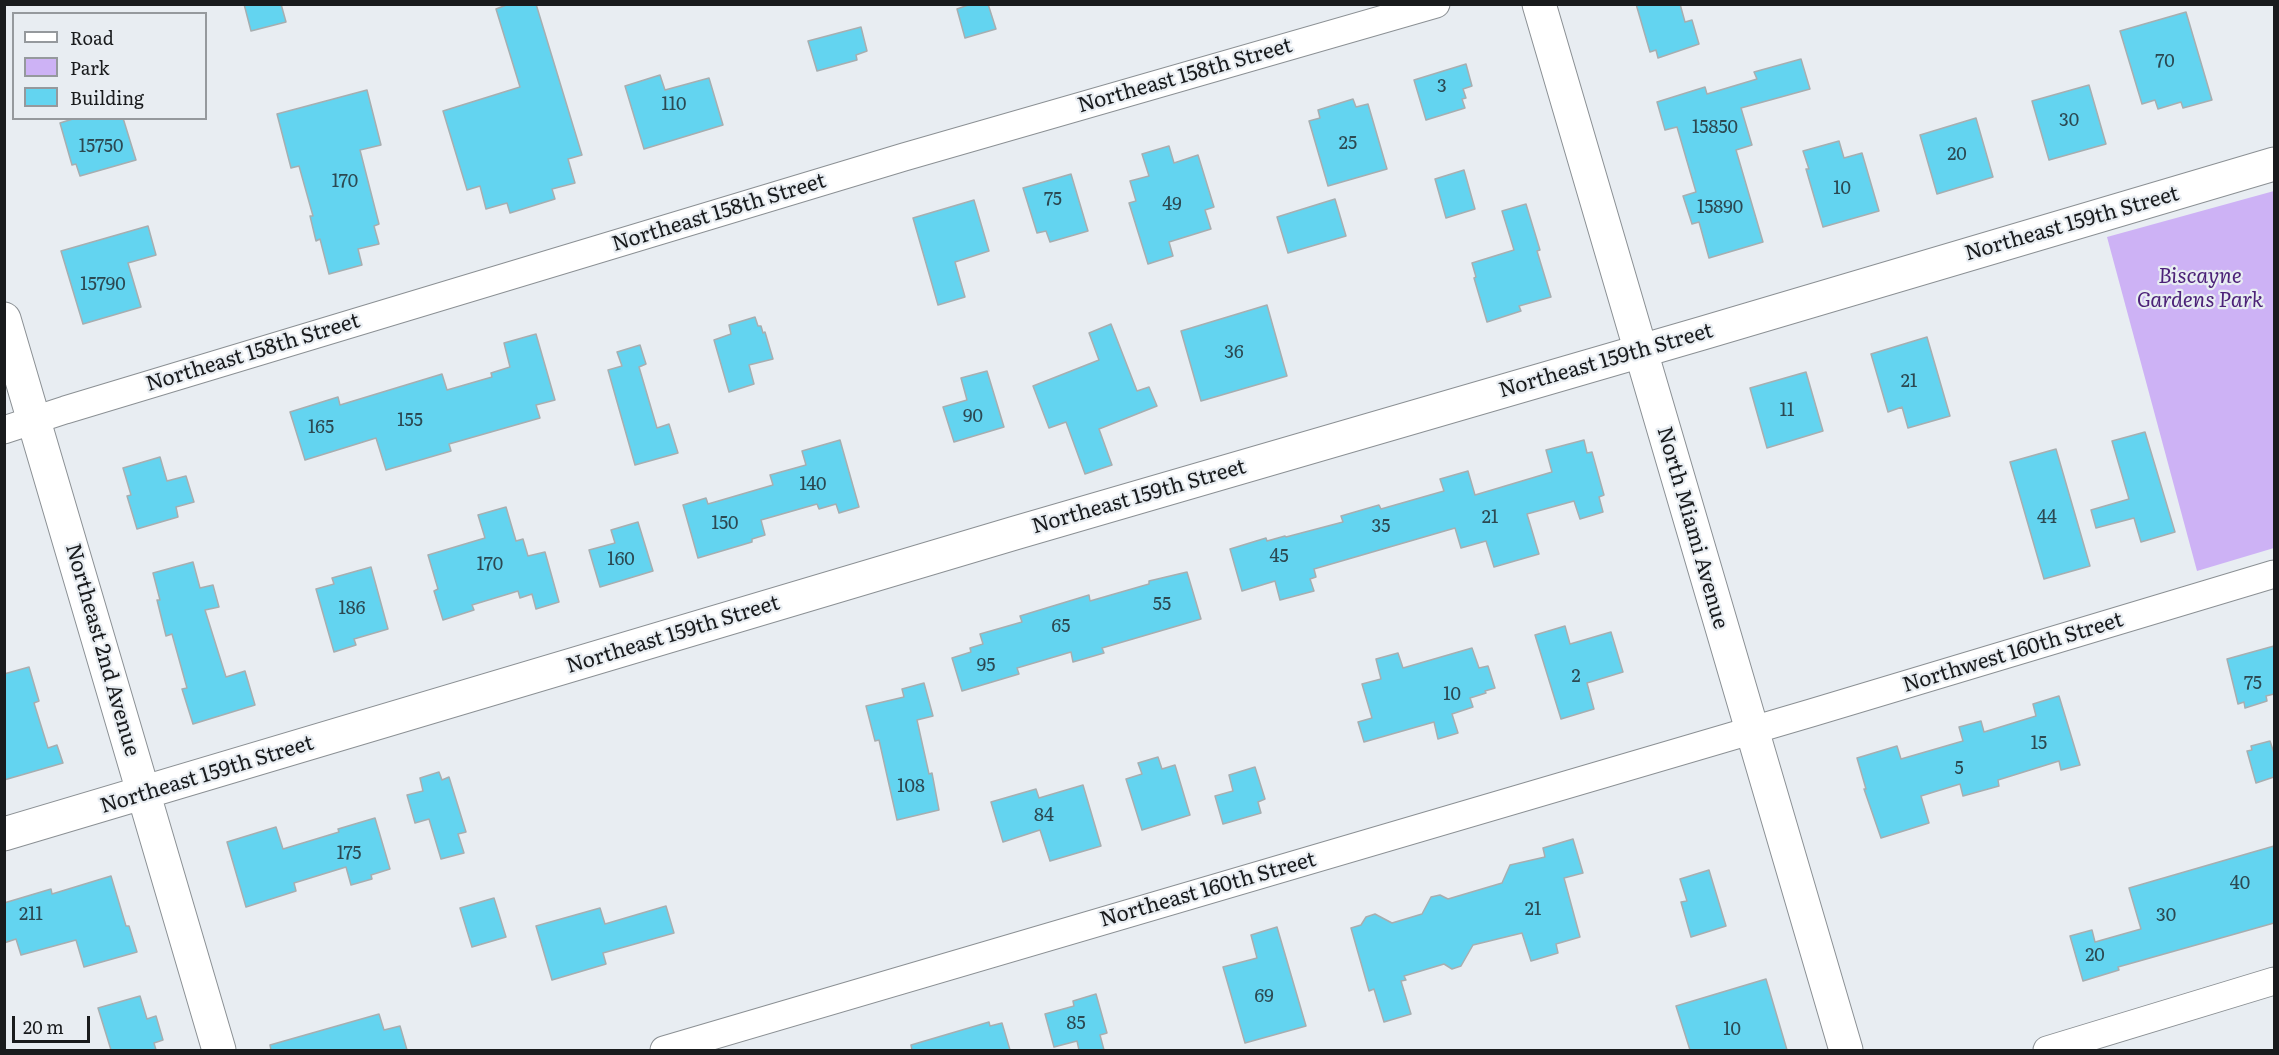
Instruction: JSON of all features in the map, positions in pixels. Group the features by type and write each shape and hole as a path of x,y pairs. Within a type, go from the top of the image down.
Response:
{"street":[{"name":"Northeast 158th Street","path":"20,425 893,160 1436,4"},
{"name":"North Miami Avenue","path":"1539,4 1846,1050"},
{"name":"Northeast 159th Street","path":"4,834 1015,533 1640,352 2274,164"},
{"name":"Northeast 2nd Avenue","path":"4,319 20,425 144,794 219,1050"},
{"name":"Northwest 160th Street","path":"1751,730 2274,574"},
{"name":"Northeast 160th Street","path":"664,1050 1751,730"},
{"path":"2047,1050 2274,981"}],"green space":[{"name":"Biscayne Gardens Park","path":"2274,191 2274,548 2197,571 2107,237"}],"building":[{"path":"244,4 281,4 286,22 251,31"},
{"path":"509,4 536,4 582,155 568,159 575,183 552,189 555,199 510,213 507,203 486,209 480,186 467,190 443,111 520,87 496,9"},
{"path":"971,4 988,4 996,29 965,38 957,9"},
{"path":"1636,4 1680,4 1685,22 1692,20 1699,44 1658,58 1656,50 1650,52"},
{"path":"2186,12 2212,100 2183,108 2181,102 2158,109 2155,100 2142,104 2120,31"},
{"path":"861,27 867,51 856,55 857,60 817,71 808,41"},
{"path":"1801,59 1810,89 1741,108 1752,145 1736,150 1763,242 1709,258 1699,222 1692,224 1683,196 1696,192 1677,127 1665,130 1657,102 1705,87 1707,94 1757,79 1754,72"},
{"path":"1466,64 1472,86 1463,89 1466,98 1462,99 1465,108 1426,120 1414,80"},
{"path":"660,75 665,90 709,78 723,125 644,149 625,86"},
{"path":"2089,85 2106,144 2049,160 2032,101"},
{"path":"367,90 381,145 360,150 379,224 374,226 379,244 358,249 362,265 329,274 320,239 316,241 310,216 313,216 299,166 291,168 277,114"},
{"path":"1353,99 1356,107 1368,104 1387,169 1328,186 1309,121 1320,118 1318,110"},
{"path":"1976,118 1993,177 1937,194 1920,135"},
{"path":"70,120 124,120 136,160 80,176 76,164 72,165 60,123"},
{"path":"1839,141 1844,158 1862,153 1879,211 1823,227 1803,151"},
{"path":"1169,146 1174,163 1198,155 1214,207 1205,210 1211,229 1169,242 1173,256 1148,264 1129,203 1136,201 1130,181 1149,176 1142,154"},
{"path":"1464,170 1475,209 1446,218 1435,179"},
{"path":"1071,174 1088,231 1050,242 1046,231 1037,233 1023,188"},
{"path":"1335,199 1346,236 1288,253 1277,217"},
{"path":"974,200 989,251 955,262 965,297 938,305 913,218"},
{"path":"1526,204 1551,297 1519,306 1521,311 1487,322 1472,263 1514,250 1502,211"},
{"path":"148,226 156,255 128,263 141,307 83,324 61,251"},
{"path":"1267,305 1287,376 1201,401 1181,331"},
{"path":"755,317 758,326 761,326 763,333 765,332 773,359 749,365 754,384 729,392 714,340 731,334 729,325"},
{"path":"1111,324 1137,391 1149,387 1157,406 1099,429 1112,465 1085,474 1066,422 1049,428 1033,386 1099,360 1089,333"},
{"path":"536,334 555,400 536,405 540,418 449,444 451,451 386,470 376,438 305,460 290,412 338,397 340,405 442,374 447,390 492,377 491,373 510,367 504,343"},
{"path":"1927,337 1950,416 1908,428 1902,407 1888,412 1871,354"},
{"path":"640,345 646,364 639,367 657,428 669,424 678,453 635,465 608,370 622,366 617,352"},
{"path":"987,371 1004,427 954,442 943,407 967,400 961,378"},
{"path":"1806,372 1823,431 1767,448 1750,388"},
{"path":"2145,432 2175,532 2141,542 2134,518 2096,528 2091,510 2129,499 2112,441"},
{"path":"840,440 859,507 839,513 836,504 819,509 817,504 761,520 765,535 752,539 752,542 698,558 683,505 706,498 708,504 773,485 770,475 806,465 802,451"},
{"path":"1584,440 1587,453 1592,452 1604,495 1599,497 1603,512 1580,519 1574,501 1527,514 1539,554 1494,567 1486,541 1461,548 1455,528 1314,569 1316,577 1310,579 1314,591 1280,600 1275,581 1242,591 1230,549 1266,538 1267,541 1343,522 1341,516 1379,505 1381,509 1444,491 1440,479 1468,471 1475,495 1552,472 1546,450"},
{"path":"2056,449 2090,566 2044,579 2010,462"},
{"path":"160,457 167,481 186,476 194,502 176,507 178,517 137,529 127,496 131,495 123,468"},
{"path":"506,507 516,541 523,539 528,556 545,552 559,602 536,609 532,594 520,598 518,591 472,605 474,610 443,620 434,591 438,589 428,555 485,538 478,515"},
{"path":"638,522 653,571 600,587 589,550 615,543 611,530"},
{"path":"193,562 200,588 213,585 219,607 205,610 226,677 245,671 255,705 193,724 182,689 187,688 172,634 166,636 153,573"},
{"path":"371,567 388,629 354,639 356,645 334,652 316,589 334,584 332,578"},
{"path":"1187,572 1201,619 1102,648 1104,653 1073,662 1071,652 1017,668 1019,674 962,691 952,658 971,652 970,648 983,644 980,634 1022,622 1020,616 1089,595 1090,601 1149,584 1149,581"},
{"path":"1565,626 1570,644 1611,632 1623,672 1587,683 1594,709 1561,719 1535,635"},
{"path":"2274,646 2274,694 2266,696 2267,701 2245,708 2244,702 2238,704 2227,659"},
{"path":"1472,648 1479,668 1488,666 1495,688 1470,698 1473,707 1452,714 1458,733 1438,739 1434,722 1364,742 1358,722 1372,718 1362,684 1381,679 1376,659 1398,653 1403,668"},
{"path":"29,667 39,701 34,703 48,748 57,745 63,763 4,780 4,674"},
{"path":"924,683 933,716 917,720 929,774 932,773 939,810 897,820 879,740 875,741 866,706 904,697 902,689"},
{"path":"2059,696 2080,765 2061,770 2059,761 1998,780 1999,786 1963,796 1960,784 1921,796 1929,823 1881,838 1864,789 1866,789 1857,758 1897,746 1901,759 1963,741 1959,727 1981,721 1984,732 2036,716 2033,704"},
{"path":"2270,741 2274,753 2274,777 2256,783 2247,751 2252,750 2251,746"},
{"path":"1158,757 1162,769 1175,765 1190,815 1142,830 1126,779 1142,774 1138,763"},
{"path":"1255,767 1265,799 1258,802 1261,813 1223,824 1215,796 1233,791 1229,775"},
{"path":"439,772 442,780 449,777 466,832 458,834 464,853 441,859 429,819 415,823 407,795 423,791 420,778"},
{"path":"1083,785 1101,846 1050,861 1040,830 1003,842 991,802 1036,789 1039,798"},
{"path":"375,818 390,869 371,875 372,879 351,885 346,867 294,883 296,891 246,907 227,842 276,827 283,849"},
{"path":"1573,839 1583,873 1564,878 1580,937 1556,944 1558,953 1531,961 1522,933 1473,945 1461,966 1452,969 1444,964 1404,976 1406,980 1401,981 1411,1014 1384,1022 1374,989 1369,991 1351,928 1361,925 1366,917 1375,914 1392,923 1422,914 1431,897 1440,895 1448,899 1502,883 1510,865 1545,857 1543,848"},
{"path":"2274,846 2274,923 2118,967 2119,970 2083,981 2070,936 2092,930 2095,942 2141,929 2129,888"},
{"path":"1709,870 1726,926 1691,937 1681,902 1687,901 1680,879"},
{"path":"111,876 126,926 129,926 137,952 84,967 76,940 21,955 16,939 4,943 4,903 51,889 52,894"},
{"path":"494,898 506,937 472,947 460,908"},
{"path":"666,906 674,933 603,953 606,964 552,980 536,926 600,908 605,924"},
{"path":"1277,927 1306,1026 1245,1043 1223,967 1257,958 1251,935"},
{"path":"1766,979 1787,1050 1690,1050 1676,1006"},
{"path":"1096,994 1107,1033 1100,1035 1104,1050 1079,1050 1077,1041 1054,1047 1045,1014 1074,1006 1073,1001"},
{"path":"140,996 147,1019 156,1016 163,1040 154,1043 156,1050 111,1050 98,1008"},
{"path":"379,1014 384,1030 400,1026 407,1050 271,1050 270,1045"},
{"path":"989,1022 990,1026 1002,1023 1010,1050 912,1050 911,1045"}]}
